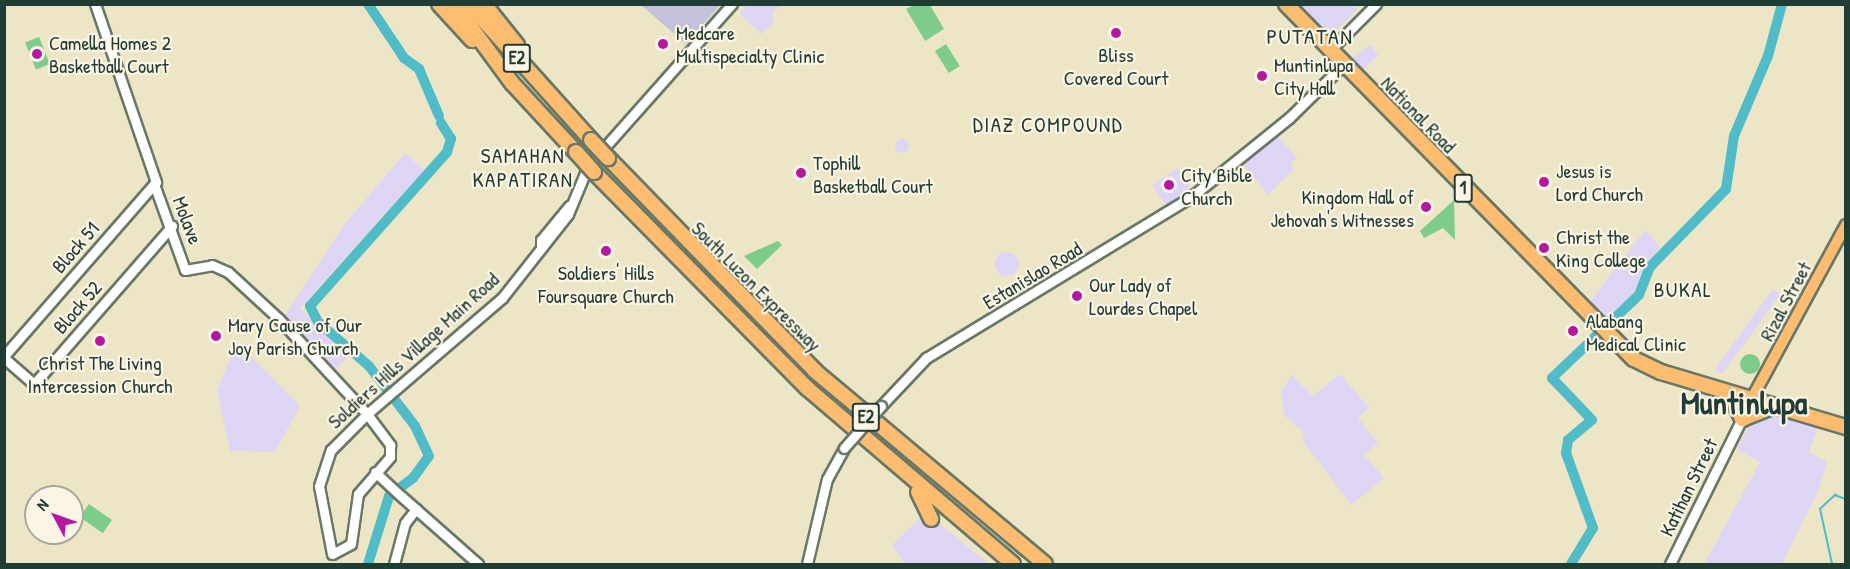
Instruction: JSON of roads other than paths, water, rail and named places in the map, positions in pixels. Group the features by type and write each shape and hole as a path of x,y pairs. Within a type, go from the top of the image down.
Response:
{"highway":[{"name":"E2","path":"439,4 512,83"},
{"name":"South Luzon Expressway","path":"454,4 512,83 594,172 766,349 909,478 1013,564"},
{"name":"South Luzon Expressway","path":"469,4 591,140 815,371 1045,564"},
{"name":"E2","path":"484,4 531,63 565,112"},
{"name":"National Road","path":"1286,4 1600,328 1627,350 1662,372 1730,393 1753,397 1773,406 1813,415"},
{"name":"National Road","path":"1627,350 1753,397 1845,427"},
{"path":"1730,393 1742,419 1773,406"},
{"path":"909,478 931,519"}],"main road":[{"name":"Rizal Street","path":"1753,397 1845,225"}],"street":[{"name":"Molave","path":"95,4 185,270 212,265 228,272 367,414"},
{"name":"Soldiers Hills Village Main Road","path":"375,472 358,494 351,544 332,554 319,503 322,468 331,450 367,414 502,298 570,206 592,161 732,4"},
{"path":"1330,50 1376,4"},
{"name":"Estanislao Road","path":"807,564 827,479 844,448 926,358 1191,197 1289,118 1344,64"},
{"name":"Block 51","path":"4,357 155,183"},
{"name":"Block 52","path":"4,357 34,384 172,226"},
{"name":"Katihan Street","path":"1670,564 1753,397"},
{"path":"367,414 392,449 375,472 478,564"},
{"path":"394,564 405,523 416,509"}],"waterway":[{"path":"368,4 404,58 419,69 439,116"},
{"path":"1571,564 1593,528 1566,453 1568,440 1592,420 1552,378 1639,295 1650,267 1726,189 1734,136 1768,56 1782,4"},
{"path":"368,564 389,496 413,478 429,456 415,426 369,366 318,322 310,306 447,152 451,139 441,123"},
{"path":"1832,564 1820,509 1835,495 1846,499"}],"place":[{"name":"Bliss Covered Court","path":"1116,33"},
{"name":"Medcare Multispecialty Clinic","path":"663,44"},
{"name":"Camella Homes 2 Basketball Court","path":"37,54"},
{"name":"Muntinlupa City Hall","path":"1262,76"},
{"name":"Tophill Basketball Court","path":"801,173"},
{"name":"Jesus is Lord Church","path":"1544,182"},
{"name":"City Bible Church","path":"1169,185"},
{"name":"Kingdom Hall of Jehovah's Witnesses","path":"1426,207"},
{"name":"Christ the King College","path":"1544,248"},
{"name":"Soldiers' Hills Foursquare Church","path":"606,251"},
{"name":"Our Lady of Lourdes Chapel","path":"1077,296"},
{"name":"Alabang Medical Clinic","path":"1573,331"},
{"name":"Mary Cause of Our Joy Parish Church","path":"216,336"},
{"name":"Christ The Living Intercession Church","path":"100,341"}],"district":[{"name":"PUTATAN","path":"1310,37"},
{"name":"DIAZ COMPOUND","path":"1048,125"},
{"name":"SAMAHAN KAPATIRAN","path":"523,168"},
{"name":"BUKAL","path":"1683,290"},
{"name":"Muntinlupa","path":"1744,403"}]}
